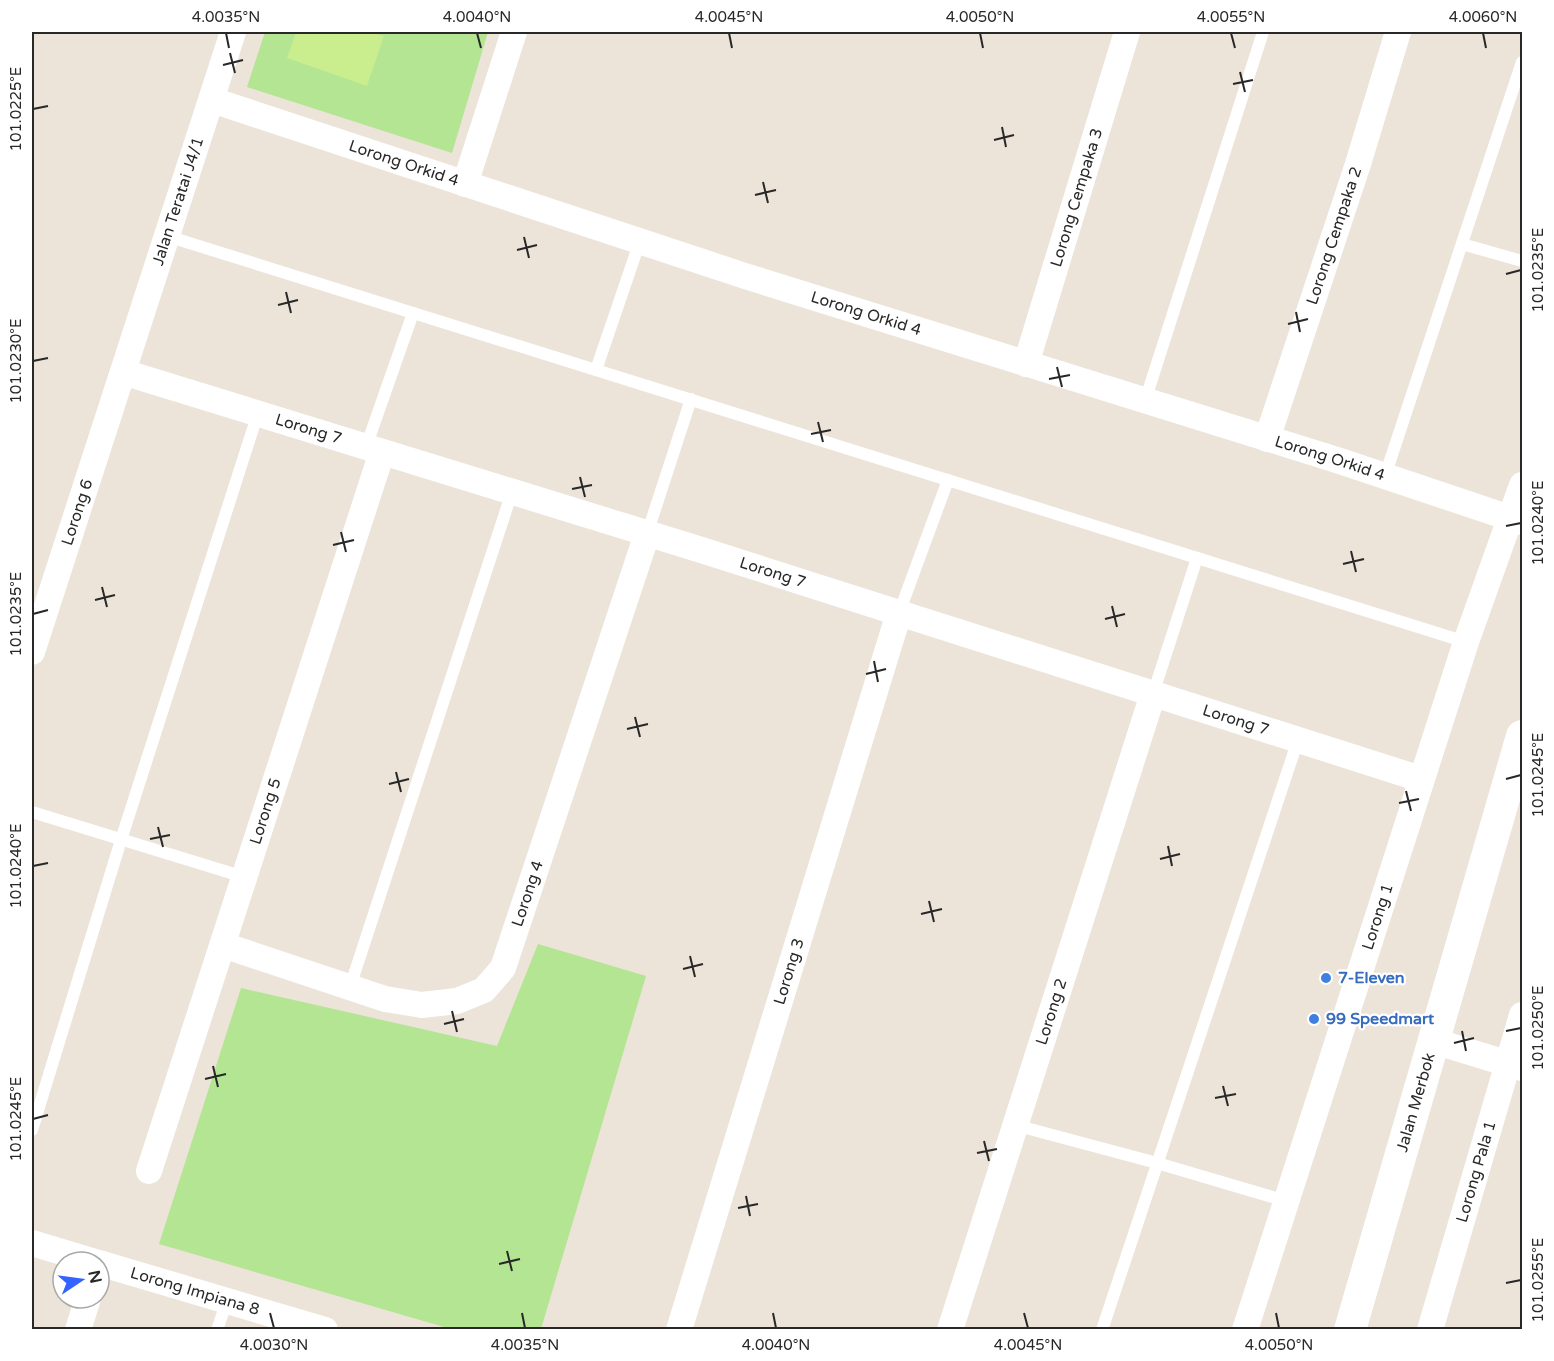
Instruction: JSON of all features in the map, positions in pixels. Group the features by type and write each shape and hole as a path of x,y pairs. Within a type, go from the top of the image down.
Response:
{"street":[{"name":"Jalan Teratai J4/1","path":"123,372 233,32"},
{"path":"465,184 514,32"},
{"name":"Lorong Cempaka 3","path":"1026,364 1128,32"},
{"name":"Lorong Cempaka 2","path":"1267,439 1358,165 1398,32"},
{"name":"Lorong Orkid 4","path":"212,100 640,242 1385,476 1516,520"},
{"name":"Lorong 7","path":"123,372 899,613 1421,779"},
{"name":"Lorong 6","path":"32,652 39,600 123,372"},
{"name":"Lorong 5","path":"149,1171 223,945 374,449"},
{"name":"Lorong 1","path":"1245,1329 1466,642 1516,520 1522,485"},
{"name":"Lorong 4","path":"223,945 385,999 422,1005 457,1001 484,990 503,968 647,534"},
{"name":"Lorong 3","path":"680,1329 899,613"},
{"name":"Lorong 2","path":"950,1329 1153,694"},
{"name":"Jalan Merbok","path":"1350,1329 1522,736"},
{"name":"Lorong Pala 1","path":"1430,1329 1515,1066 1522,1015"},
{"path":"1434,1041 1515,1066"},
{"name":"Lorong Impiana 8","path":"32,1244 52,1250"},
{"name":"Lorong Impiana 8","path":"111,1268 325,1329"},
{"path":"78,1329 84,1310"}],"lane":[{"path":"1145,401 1263,32"},
{"path":"1385,476 1522,63"},
{"path":"167,236 1466,642"},
{"path":"596,370 640,242"},
{"path":"1462,244 1522,261"},
{"path":"374,449 413,313"},
{"path":"647,534 691,399"},
{"path":"32,1131 121,840 258,414"},
{"path":"899,613 948,480"},
{"path":"350,987 512,492"},
{"path":"1153,694 1197,558"},
{"path":"1102,1329 1298,740"},
{"path":"32,812 244,877"},
{"path":"1015,1125 1286,1201"},
{"path":"217,1329 227,1301"}],"green space":[{"path":"265,32 488,32 452,153 247,87"},
{"path":"296,32 371,32 384,36 367,86 287,58"},
{"path":"538,944 646,976 541,1329 451,1329 159,1244 241,988 497,1046"}],"place":[{"name":"7-Eleven","path":"1326,978"},
{"name":"99 Speedmart","path":"1314,1019"}]}
